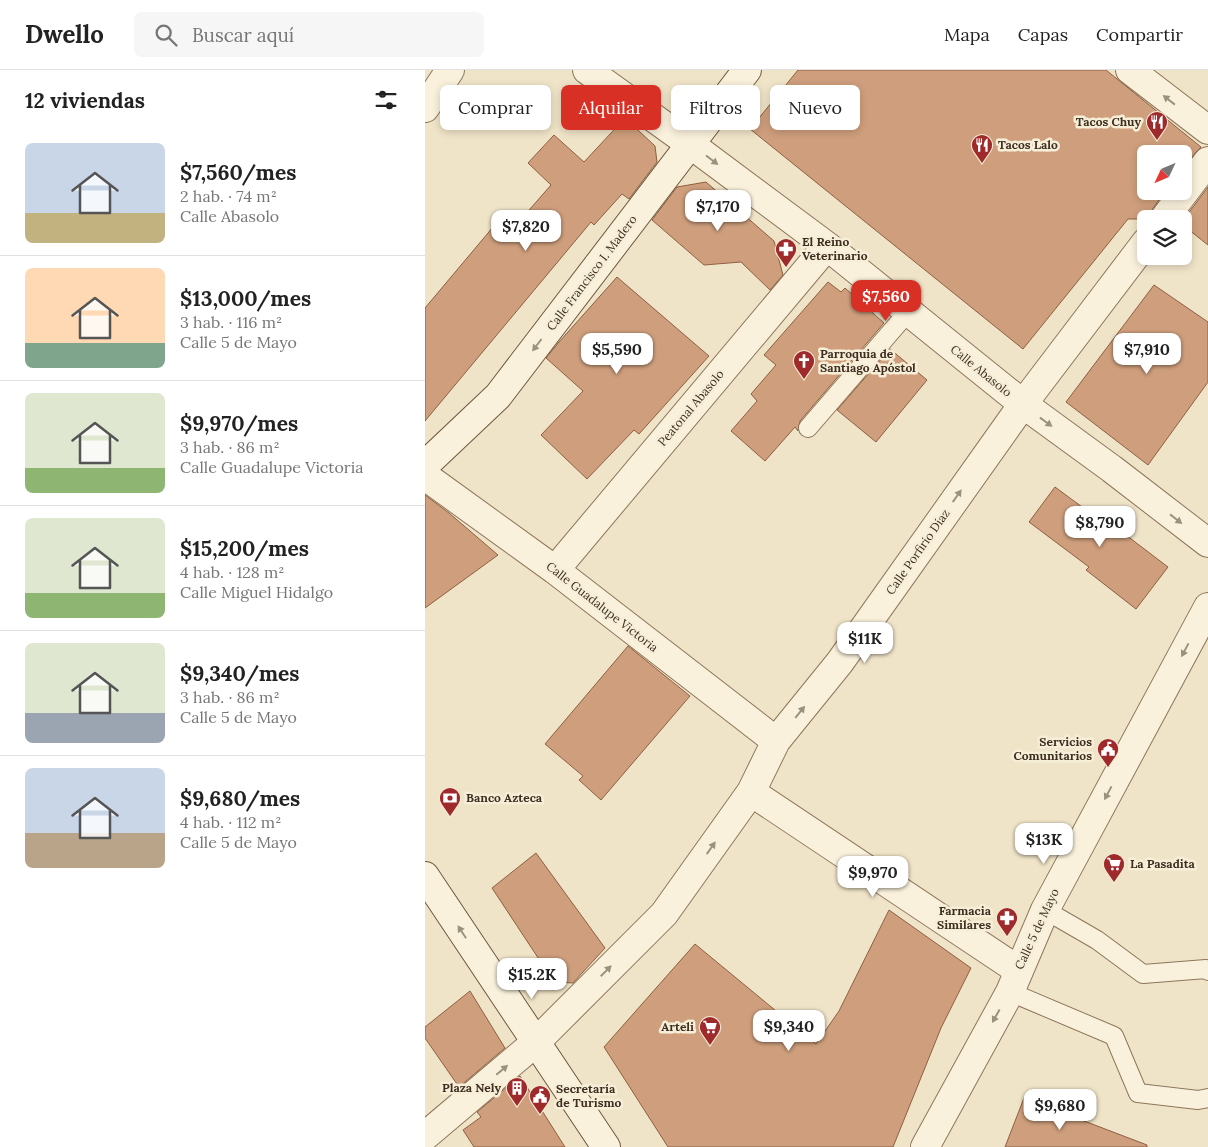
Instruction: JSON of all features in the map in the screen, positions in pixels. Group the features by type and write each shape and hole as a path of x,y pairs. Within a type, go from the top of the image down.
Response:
{"street":[{"path":"425,108 450,70"},
{"name":"Calle Abasolo","path":"587,70 827,246 1023,404 1208,543"},
{"name":"Calle Francisco I. Madero","path":"425,465 498,396 747,70"},
{"path":"1130,70 1208,130"},
{"path":"1171,210 1208,161"},
{"name":"Peatonal Abasolo","path":"555,570 827,246"},
{"name":"Calle Porfirio Díaz","path":"425,1136 535,1043 664,914 751,792 776,742 840,662 1023,404 1137,254"},
{"name":"Calle Guadalupe Victoria","path":"425,476 555,570 776,742"},
{"name":"Calle 5 de Mayo","path":"925,1147 1014,981 1045,910 1208,607"},
{"path":"751,792 1014,981"},
{"path":"425,876 606,1147"}],"lane":[{"path":"808,428 908,312"},
{"path":"1045,910 1097,940 1143,974 1206,969 1208,971"},
{"path":"1014,981 1115,1036 1138,1093 1198,1100 1208,1098"}],"building":[{"path":"798,70 1106,70 1201,147 1193,156 1193,145 1137,145 1137,200 1159,200 1152,210 1137,210 1137,219 1128,219 1023,349 751,130 760,130 760,117 770,104 770,130 860,130 860,85 786,85"},
{"path":"614,130 638,130 655,146 657,162 629,199 622,194 594,225 591,222 425,421 425,308 504,214 516,225 551,185 528,163 554,135 584,162"},
{"path":"706,182 774,241 783,275 770,290 741,262 704,265 652,220 677,187"},
{"path":"1208,187 1208,245 1192,232 1191,210"},
{"path":"617,277 709,356 639,434 634,430 587,479 541,435 583,391 546,358"},
{"name":"Parroquia de Santiago Apóstol","path":"828,282 841,292 845,288 884,323 800,421 798,431 795,427 765,461 731,431 757,401 751,394 776,365 764,355"},
{"path":"1154,285 1208,322 1208,382 1148,465 1066,402"},
{"path":"890,349 927,380 876,442 837,410"},
{"path":"1055,487 1116,532 1118,529 1168,567 1136,609 1086,570 1089,567 1029,522"},
{"path":"425,495 498,555 425,608"},
{"path":"628,646 690,696 601,800 579,780 583,776 545,744"},
{"path":"536,853 605,948 573,983 554,982 492,888"},
{"path":"889,910 971,968 941,1028 893,1147 668,1147 604,1047 695,944 816,1044 839,1011"},
{"path":"470,991 505,1048 459,1087 425,1038 425,1027"},
{"name":"Plaza Nely","path":"520,1076 565,1147 474,1147 463,1130 481,1117 477,1112"},
{"path":"1024,1098 1147,1145 1147,1147 1005,1147"}],"place":[{"name":"Tacos Chuy","path":"1157,141"},
{"name":"Tacos Lalo","path":"982,164"},
{"name":"El Reino Veterinario","path":"786,268"},
{"name":"Parroquia de Santiago Apóstol","path":"804,380"},
{"name":"Servicios Comunitarios","path":"1108,768"},
{"name":"Banco Azteca","path":"450,817"},
{"name":"La Pasadita","path":"1114,883"},
{"name":"Farmacia Similares","path":"1007,937"},
{"name":"Arteli","path":"710,1046"},
{"name":"Plaza Nely","path":"517,1107"},
{"name":"Secretaría de Turismo","path":"540,1115"}]}
